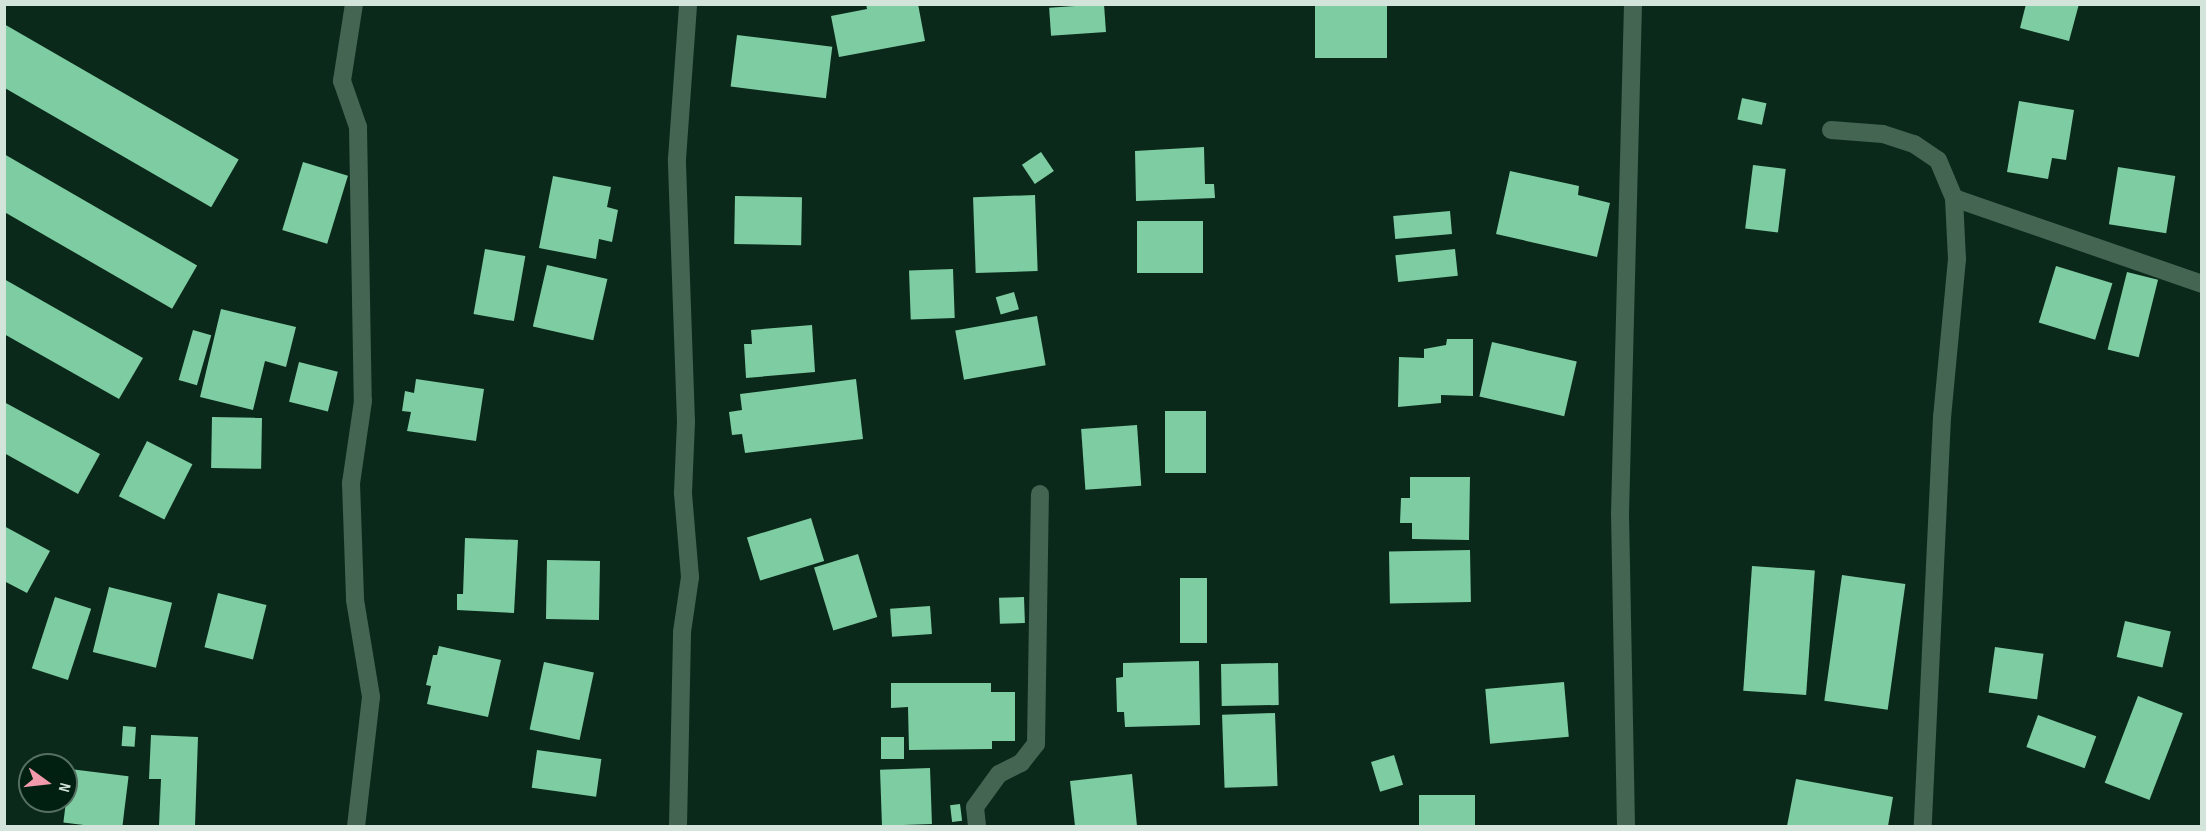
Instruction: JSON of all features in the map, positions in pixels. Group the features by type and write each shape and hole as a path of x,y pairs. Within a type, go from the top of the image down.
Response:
{"street":[{"path":"354,4 342,81 358,127 362,276 363,401 351,483 356,600 371,697 356,826"},
{"path":"678,826 682,632 690,577 683,493 686,422 677,159 688,4"},
{"path":"1626,826 1620,514 1633,4"},
{"path":"1831,130 1883,134 1914,144 1938,160 1954,198 1957,259 1942,417 1923,826"},
{"path":"1954,198 2202,284"},
{"path":"977,826 975,807 999,774 1021,763 1036,744 1040,494"}],"building":[{"path":"866,4 918,4 925,41 839,57 831,16 867,9"},
{"path":"1104,4 1106,32 1051,36 1049,8"},
{"path":"1315,4 1387,4 1387,58 1315,58"},
{"path":"2026,4 2079,4 2069,41 2020,28"},
{"path":"4,24 239,159 211,207 4,88"},
{"path":"737,35 832,47 826,98 731,87"},
{"path":"1742,98 1766,103 1762,125 1737,120"},
{"path":"2019,101 2074,110 2066,160 2052,158 2048,179 2007,172"},
{"path":"1204,147 1205,184 1214,184 1215,198 1136,201 1135,151"},
{"path":"1041,152 1054,171 1035,184 1022,165"},
{"path":"4,154 197,266 172,309 4,212"},
{"path":"303,162 348,176 327,244 282,230"},
{"path":"1753,165 1786,169 1778,233 1745,229"},
{"path":"2118,167 2175,176 2166,233 2109,224"},
{"path":"1510,171 1579,186 1578,195 1610,203 1597,257 1496,234"},
{"path":"553,176 611,187 607,207 618,210 612,242 599,239 596,259 539,248"},
{"path":"1035,195 1038,271 976,273 973,197"},
{"path":"735,196 802,197 801,245 734,244"},
{"path":"1450,211 1452,234 1395,239 1393,216"},
{"path":"1137,221 1203,221 1203,273 1137,273"},
{"path":"485,249 525,256 514,321 474,314"},
{"path":"1455,249 1458,276 1398,282 1395,255"},
{"path":"547,265 607,279 593,340 533,326"},
{"path":"2056,266 2112,283 2095,340 2039,322"},
{"path":"953,269 955,318 911,320 909,271"},
{"path":"2127,272 2158,280 2139,357 2108,350"},
{"path":"4,279 143,358 119,399 4,334"},
{"path":"1014,292 1019,309 1001,315 996,297"},
{"path":"221,309 296,327 286,367 265,361 253,410 200,397"},
{"path":"1037,316 1046,365 964,380 955,330"},
{"path":"812,325 815,372 746,378 744,344 752,344 751,330"},
{"path":"193,330 211,335 197,385 179,380"},
{"path":"1447,339 1473,339 1473,396 1441,395 1441,403 1398,407 1399,357 1424,358 1424,349 1446,345"},
{"path":"1492,342 1577,362 1564,416 1479,397"},
{"path":"299,362 338,372 328,411 289,402"},
{"path":"416,379 484,389 476,441 407,431 411,412 402,411 405,391 414,393"},
{"path":"856,379 863,439 745,453 742,434 732,435 729,412 742,410 740,394"},
{"path":"4,402 100,454 78,494 4,453"},
{"path":"1165,411 1206,411 1206,473 1165,473"},
{"path":"212,417 262,418 261,469 211,468"},
{"path":"1137,425 1141,486 1085,490 1081,429"},
{"path":"147,441 192,464 164,519 119,496"},
{"path":"1410,477 1470,477 1469,540 1412,539 1412,523 1400,523 1401,498 1410,498"},
{"path":"811,518 824,561 760,581 747,538"},
{"path":"4,526 50,551 27,593 4,581"},
{"path":"465,538 518,540 514,613 457,610 457,594 463,594"},
{"path":"1470,550 1471,602 1390,603 1389,551"},
{"path":"858,554 877,617 833,631 814,567"},
{"path":"547,560 600,561 599,620 546,619"},
{"path":"1752,566 1815,570 1806,695 1743,691"},
{"path":"1842,575 1905,584 1888,710 1824,701"},
{"path":"1180,578 1207,578 1207,643 1180,643"},
{"path":"109,587 172,603 156,668 93,652"},
{"path":"218,593 267,605 253,659 204,647"},
{"path":"55,597 91,609 68,680 32,668"},
{"path":"1024,597 1025,623 1000,624 999,598"},
{"path":"930,606 932,634 892,637 890,609"},
{"path":"2125,621 2171,632 2162,668 2117,657"},
{"path":"439,646 501,660 488,717 427,704 431,686 426,685 433,655 437,655"},
{"path":"1995,647 2044,654 2037,699 1989,693"},
{"path":"1199,661 1200,725 1125,727 1124,712 1117,712 1116,678 1123,677 1123,663"},
{"path":"544,662 594,673 580,740 530,729"},
{"path":"1278,663 1279,705 1222,706 1221,664"},
{"path":"1564,682 1569,737 1490,744 1485,689"},
{"path":"891,683 991,683 991,692 1015,692 1015,741 992,741 992,749 909,750 908,707 891,708"},
{"path":"2138,696 2183,713 2149,800 2105,783"},
{"path":"1275,713 1278,786 1225,788 1222,715"},
{"path":"2038,715 2096,736 2085,768 2026,747"},
{"path":"123,726 136,727 135,747 122,746"},
{"path":"151,735 198,737 195,826 159,826 161,779 149,779"},
{"path":"881,737 904,737 904,759 881,759"},
{"path":"537,750 601,759 596,797 532,788"},
{"path":"1394,755 1403,785 1380,792 1371,762"},
{"path":"930,768 932,824 882,826 880,770"},
{"path":"78,770 129,776 122,826 91,826 63,823 65,813 78,813"},
{"path":"1132,774 1137,826 1075,826 1070,781"},
{"path":"1796,779 1893,797 1888,826 1787,826"},
{"path":"1419,795 1475,795 1475,826 1419,826"},
{"path":"960,804 962,821 952,822 950,805"}]}
